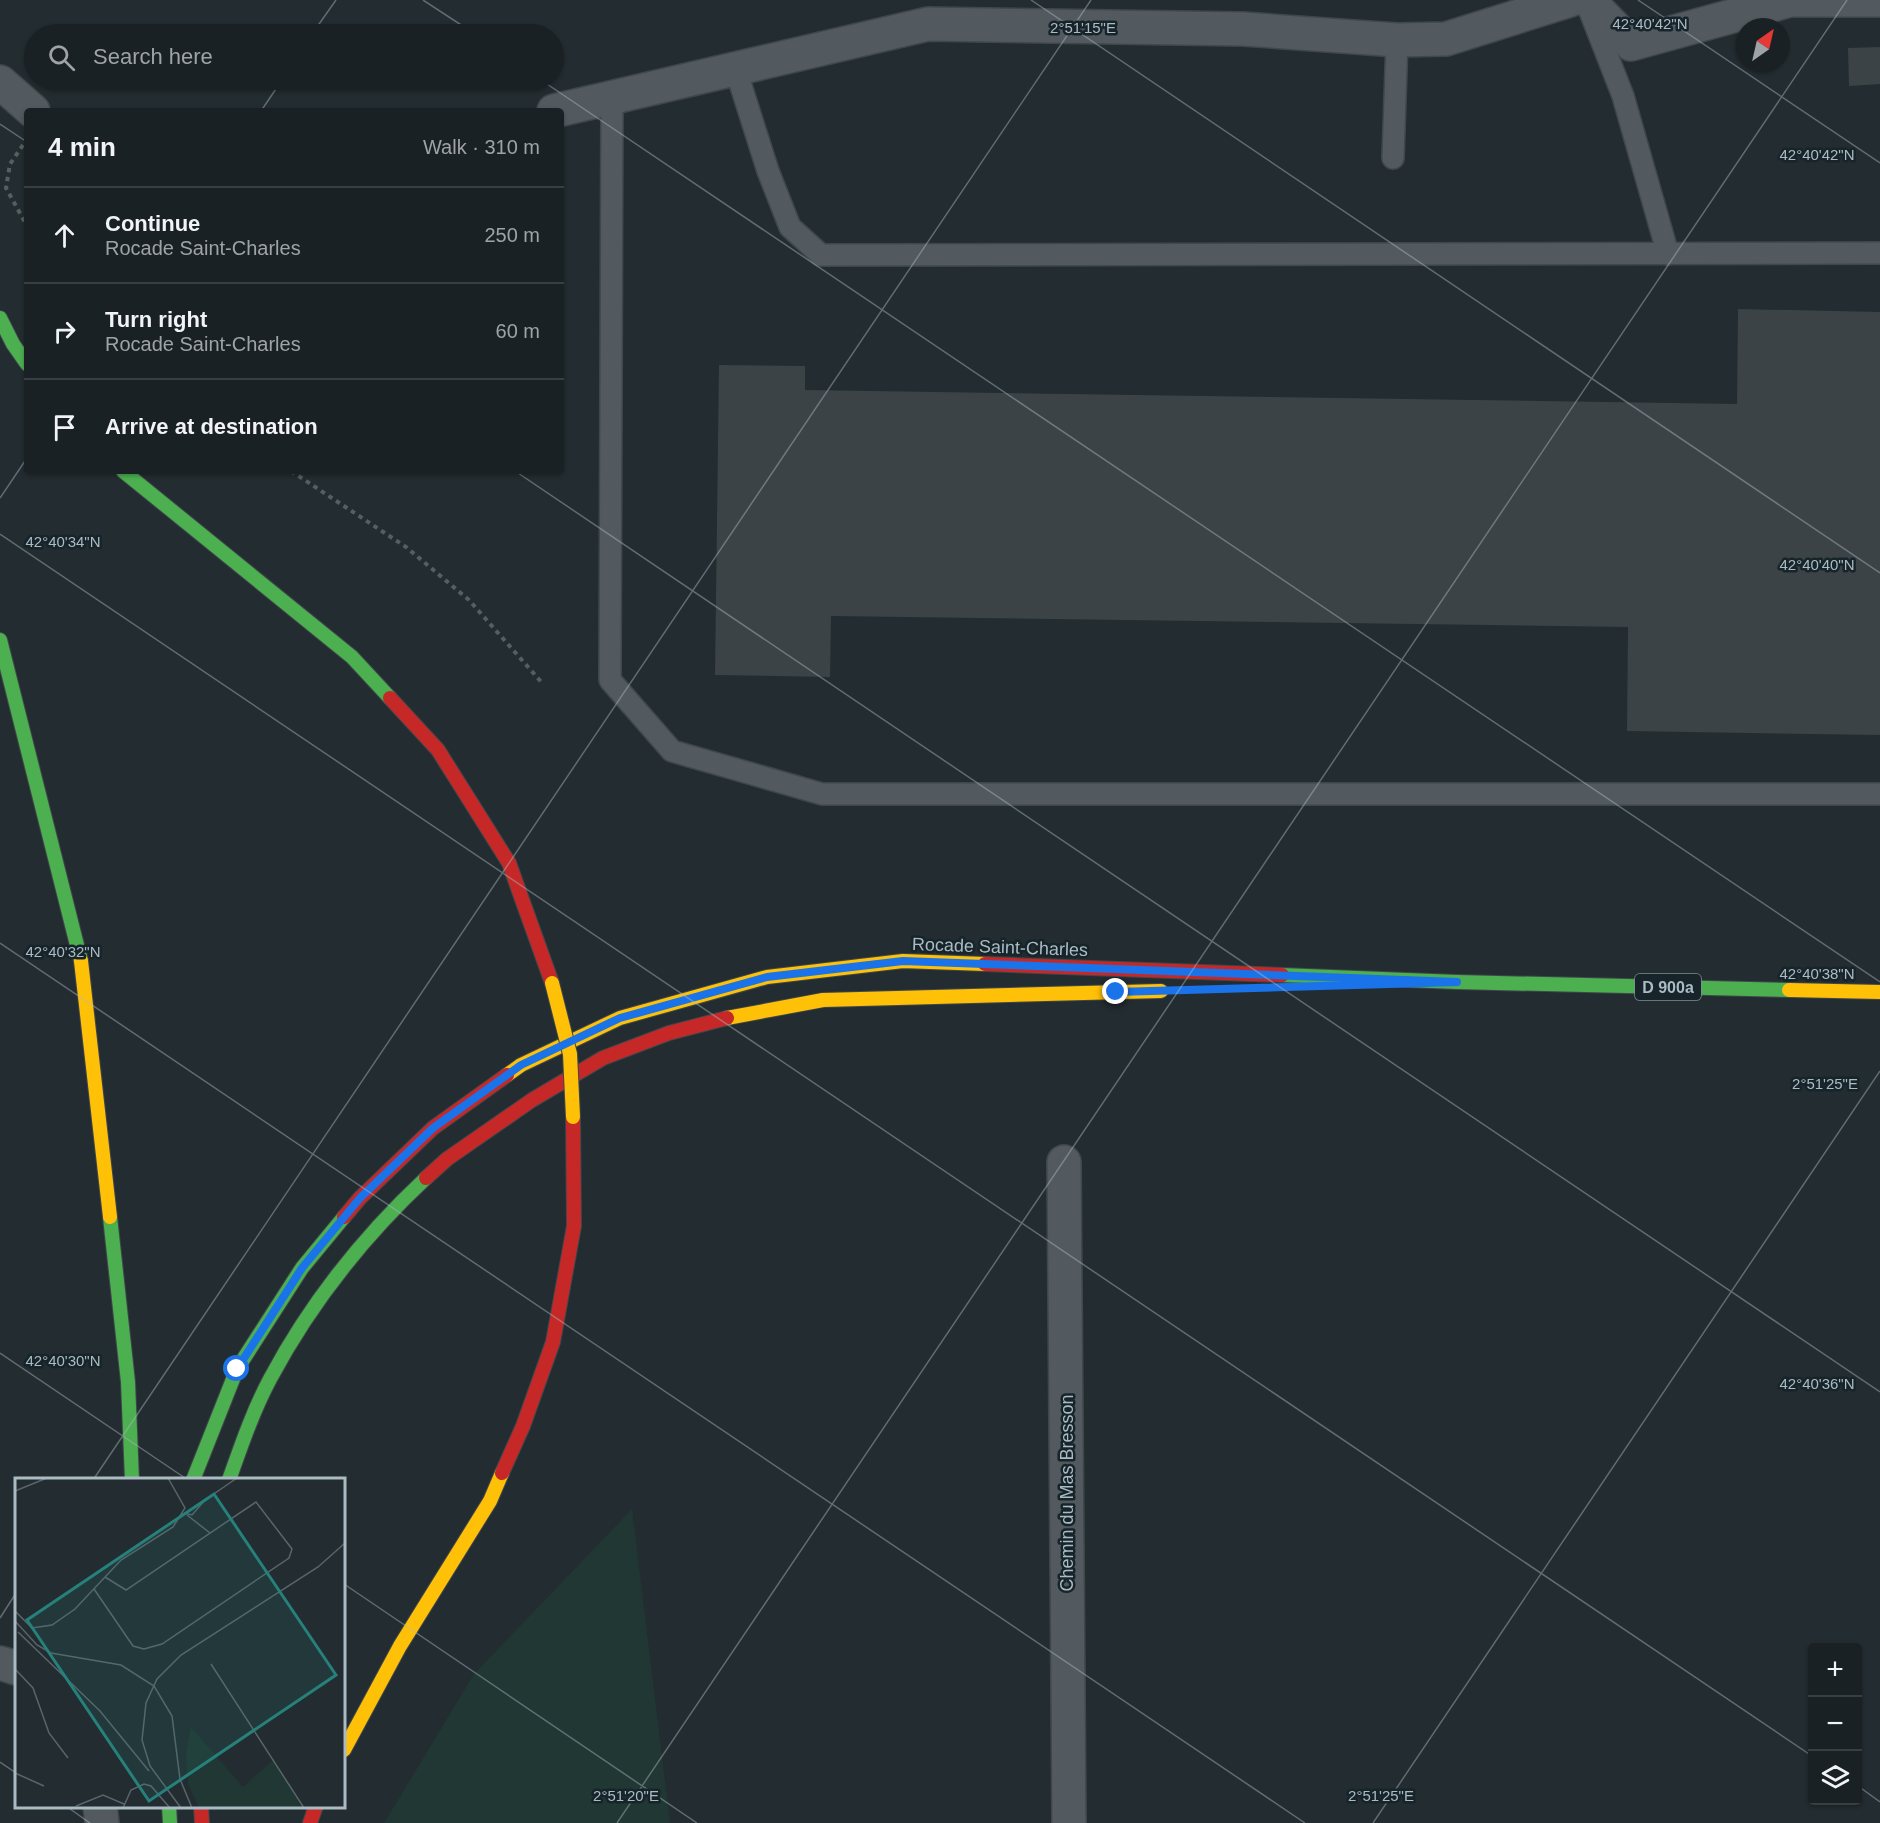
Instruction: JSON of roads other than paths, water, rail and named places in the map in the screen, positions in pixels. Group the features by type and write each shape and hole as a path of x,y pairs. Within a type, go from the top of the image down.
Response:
{"main road":[{"path":"0,318 24,360"},
{"path":"127,474 352,657 438,750 509,863 552,983 570,1054 574,1226 554,1342 523,1426 490,1501 400,1646 345,1748"},
{"path":"0,640 83,970 128,1382 132,1478"},
{"name":"Rocade Saint-Charles","path":"193,1478 237,1369 302,1268 360,1198 433,1128 521,1065 620,1018 767,977 903,961 1457,982 1880,992"},
{"name":"Rocade Saint-Charles","path":"1257,988 1457,982"},
{"path":"229,1478 243,1439 270,1379 309,1315 360,1247 406,1197 447,1159 532,1100 603,1058 669,1033 744,1013 823,1000 1175,990"},
{"path":"169,1808 170,1823"},
{"path":"201,1808 202,1823"},
{"path":"310,1823 315,1808"}],"street":[{"path":"564,109 928,24 1243,29 1397,40 1446,39 1570,0"},
{"path":"1587,0 1631,44 1790,0 1880,0"},
{"path":"0,82 30,108"},
{"name":"Chemin du Mas Bresson","path":"1064,1162 1069,1823"},
{"path":"0,1663 15,1668"},
{"path":"100,1808 102,1823"}],"lane":[{"path":"1587,0 1623,96 1668,254"},
{"path":"1393,158 1397,40"},
{"path":"735,68 768,171 790,227 821,255 1880,254"},
{"path":"612,99 610,680 672,751 822,794 1880,794"}]}
